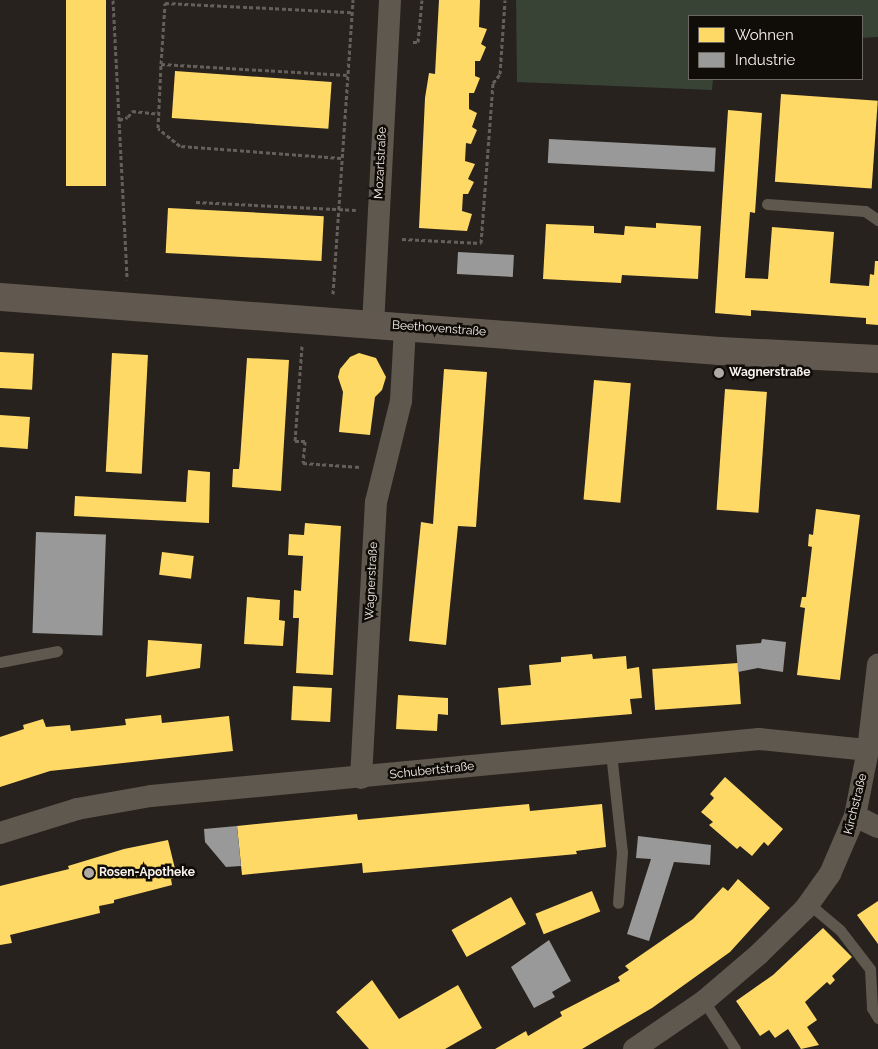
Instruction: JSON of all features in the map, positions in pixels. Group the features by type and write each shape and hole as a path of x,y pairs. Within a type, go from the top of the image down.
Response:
{"main road":[{"name":"Beethovenstraße","path":"0,297 720,351 878,358"}],"street":[{"name":"Mozartstraße","path":"373,325 390,0"},
{"name":"Wagnerstraße","path":"361,778 376,502 401,402 405,327"},
{"name":"Kirchstraße","path":"634,1049 704,1000 758,954 809,904 830,874 855,816 868,750 878,665"},
{"name":"Schubertstraße","path":"0,833 77,809 151,796 361,778 758,739 868,750"},
{"path":"855,816 878,828"}],"lane":[{"path":"768,204 865,211 878,220"},
{"path":"0,662 57,651"},
{"path":"611,753 622,852 618,903"},
{"path":"809,904 840,930 870,969 872,1008 878,1018"},
{"path":"704,1000 735,1049"}],"path":[{"path":"113,0 128,308"},
{"path":"332,322 341,158 353,0"},
{"path":"377,237 481,243 492,83 500,74 506,0"},
{"path":"341,158 180,146 158,128 161,64 166,1 352,12"},
{"path":"161,64 347,75"},
{"path":"119,120 128,117 132,111 159,114"},
{"path":"196,202 379,211"},
{"path":"304,321 295,441 305,441 304,463 383,469"}],"green space":[{"path":"516,0 878,0 878,37 863,38 863,15 688,15 688,80 713,80 712,90 517,82"}],"building: Wohnen":[{"path":"66,0 106,0 106,186 66,186"},
{"path":"439,0 480,0 479,27 487,29 481,44 486,47 480,61 475,61 475,76 480,78 474,93 469,93 469,109 477,113 472,127 477,130 471,144 466,143 465,161 475,164 468,179 474,182 468,194 463,194 462,211 472,214 467,231 419,228 425,98 429,73 435,74"},
{"path":"175,71 332,82 328,129 172,118"},
{"path":"781,94 878,101 872,189 775,182"},
{"path":"728,110 762,113 755,213 750,212 745,278 768,279 772,227 834,232 830,283 869,286 870,274 874,275 875,261 878,261 878,325 866,324 866,318 751,310 751,316 715,313"},
{"path":"168,208 324,216 321,261 166,253"},
{"path":"656,223 701,226 698,279 622,275 621,283 543,279 546,224 594,226 594,233 624,235 625,226 656,228"},
{"path":"0,352 34,354 32,390 0,388"},
{"path":"112,353 148,355 142,474 106,472"},
{"path":"359,353 376,358 386,377 382,390 375,397 370,435 339,432 343,392 338,377 340,369 350,357"},
{"path":"247,358 289,360 281,491 232,487 233,469 239,469"},
{"path":"444,369 487,372 476,527 458,526 446,645 409,641 421,522 433,524"},
{"path":"594,380 631,383 620,503 584,500"},
{"path":"725,389 767,392 758,513 717,510"},
{"path":"0,415 30,417 28,449 0,447"},
{"path":"188,470 210,472 209,523 74,516 75,496 186,502"},
{"path":"816,509 860,515 840,680 797,675 805,608 800,607 802,597 806,597 812,547 808,546 809,534 813,535"},
{"path":"305,523 341,526 333,675 296,673 299,618 293,618 294,590 301,591 303,556 288,555 289,534 304,535"},
{"path":"162,552 194,556 191,579 159,575"},
{"path":"247,597 280,600 279,620 285,621 283,646 244,644"},
{"path":"148,640 202,644 200,668 146,677"},
{"path":"592,654 593,659 626,656 627,669 639,667 642,698 630,699 632,714 501,725 498,688 531,685 529,665 561,662 561,657"},
{"path":"738,663 741,704 655,710 652,669"},
{"path":"293,686 332,688 330,722 291,720"},
{"path":"398,695 448,698 448,715 438,714 437,731 396,729"},
{"path":"161,715 162,723 229,716 233,751 50,771 0,787 0,737 24,729 23,725 43,719 46,727 70,725 71,731 126,725 125,719"},
{"path":"725,777 783,829 768,846 764,842 752,856 740,846 737,849 709,825 713,822 701,812 714,798 710,794"},
{"path":"529,804 530,811 602,804 606,847 576,851 577,854 363,873 362,863 242,875 237,826 357,814 358,820"},
{"path":"168,840 177,877 171,879 172,885 114,900 114,903 99,906 100,913 10,935 12,943 0,945 0,886 69,869 68,866 124,849"},
{"path":"738,879 770,908 730,952 652,1008 582,1049 495,1049 526,1031 528,1036 562,1016 560,1012 620,981 618,977 629,970 625,966 693,919 723,887 728,891"},
{"path":"592,891 600,911 544,934 535,914"},
{"path":"511,897 526,924 467,957 452,930"},
{"path":"878,901 878,944 857,915"},
{"path":"823,928 852,957 832,976 835,980 830,985 827,982 805,1002 817,1020 807,1027 819,1045 801,1049 788,1029 775,1038 769,1030 760,1036 736,1001 773,975"},
{"path":"372,980 399,1019 458,985 482,1028 445,1049 369,1049 336,1012"}],"building: Industrie":[{"path":"549,139 716,148 715,172 548,163"},
{"path":"458,252 514,255 513,277 457,274"},
{"path":"36,532 106,534 102,635 32,633"},
{"path":"762,639 786,642 783,672 758,668 738,672 736,645 761,643"},
{"path":"237,826 241,866 226,867 205,842 204,829"},
{"path":"638,836 711,845 710,865 674,862 649,941 627,934 651,859 636,858"},
{"path":"549,940 571,981 552,992 555,997 534,1008 511,967"}],"place":[{"name":"Wagnerstraße","path":"719,373"},
{"name":"Rosen-Apotheke","path":"89,873"}]}
